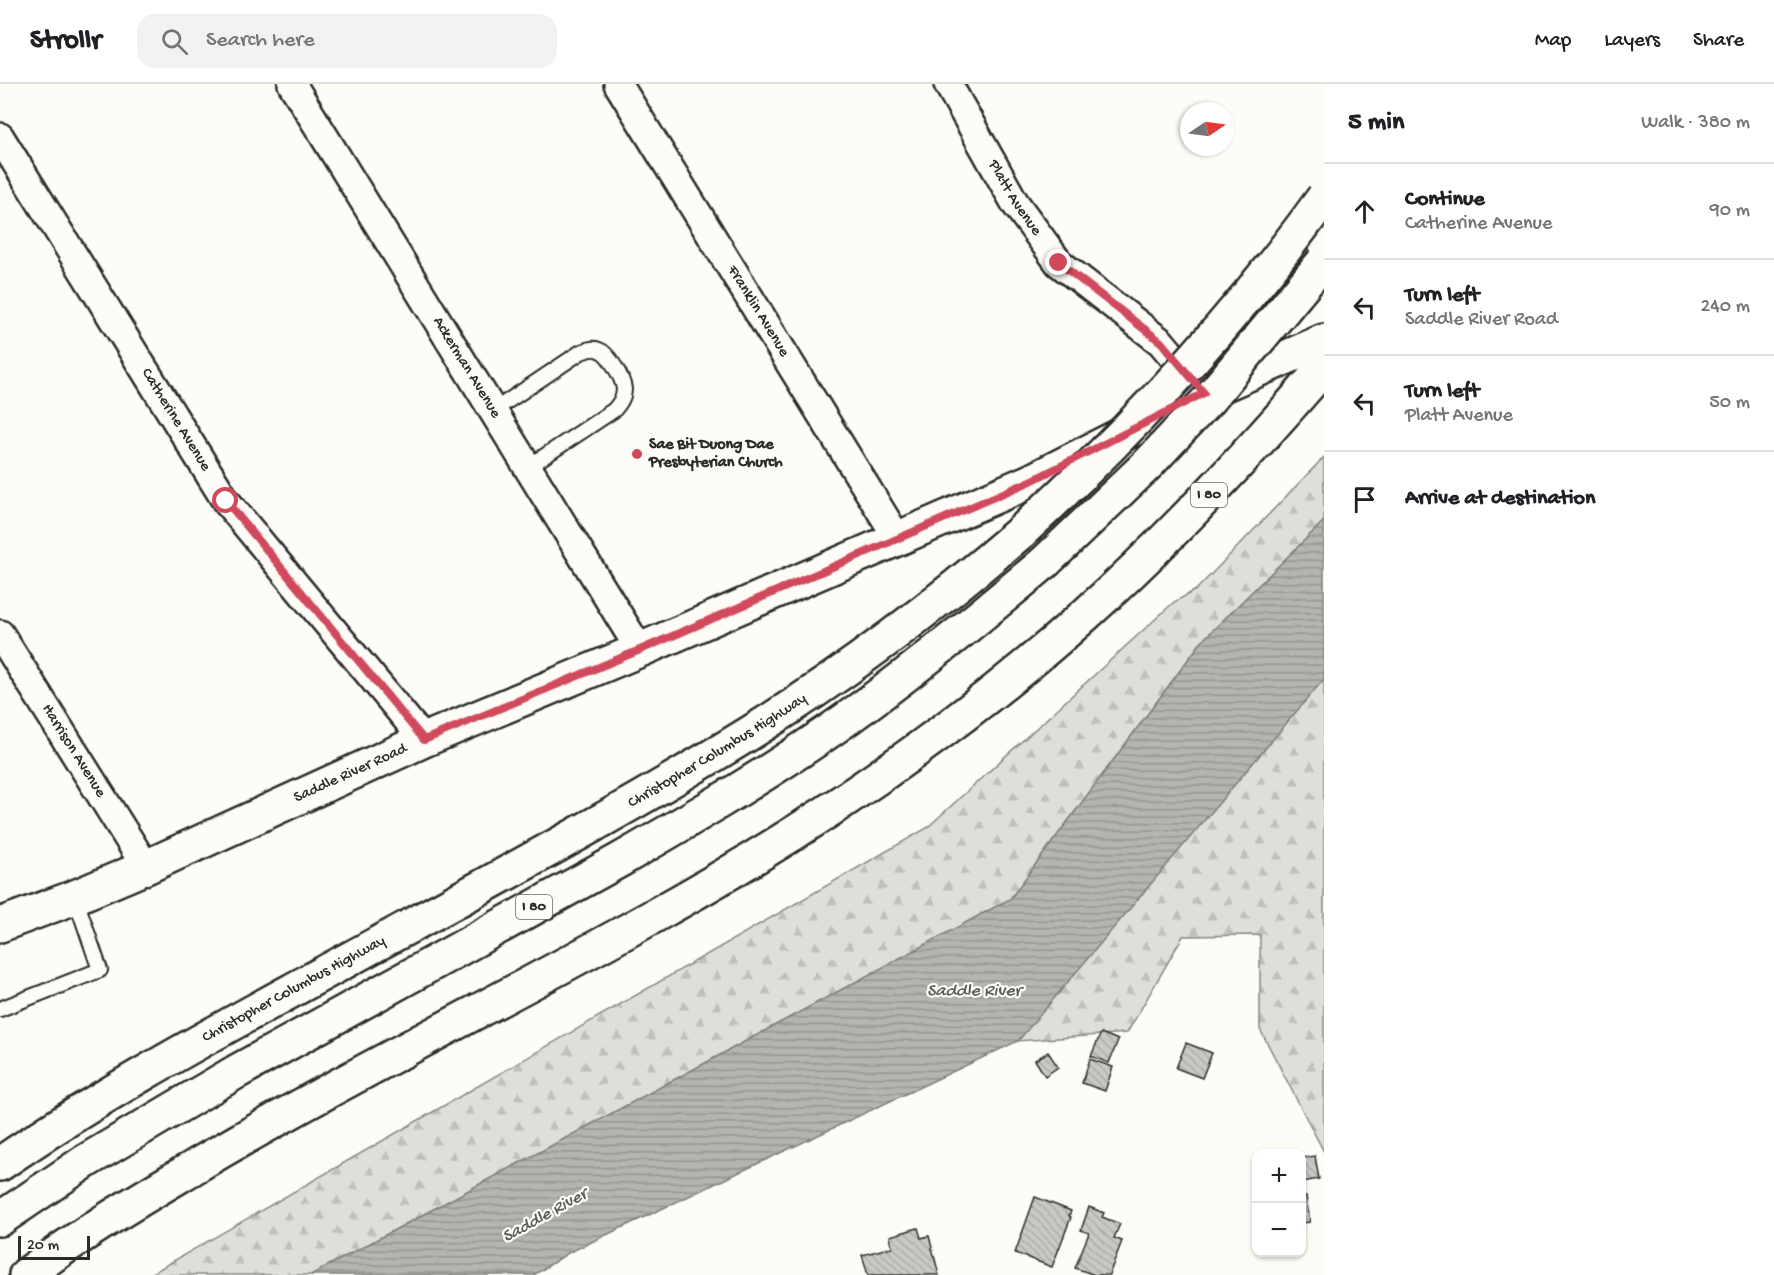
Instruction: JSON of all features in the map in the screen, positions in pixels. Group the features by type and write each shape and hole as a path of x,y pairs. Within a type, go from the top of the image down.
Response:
{"main road":[{"name":"Christopher Columbus Highway","path":"0,1164 101,1099 177,1054 600,821 751,732 825,684 897,633 1022,531 1128,430 1243,303 1324,196"},
{"name":"I 80","path":"0,1219 86,1161 161,1115 695,817 844,721 915,668 1045,562 1149,463 1209,399 1324,261"},
{"name":"Saddle River Road","path":"0,925 146,867 424,740 640,650 1031,481 1204,393 1324,341"},
{"name":"I 80","path":"26,1275 147,1195 298,1106 653,916 805,827 950,725 1085,615 1214,491 1324,367"}],"street":[{"name":"Ackerman Avenue","path":"292,84 640,650"},
{"name":"Franklin Avenue","path":"618,84 898,538"},
{"name":"Platt Avenue","path":"948,84 1015,203 1059,263 1161,342 1204,393"},
{"name":"Catherine Avenue","path":"0,137 226,501 424,740"},
{"name":"Harrison Avenue","path":"0,634 146,867"}],"lane":[{"path":"493,411 580,352 591,348 601,350 610,359 624,390 621,402 614,410 528,467"},
{"path":"0,1009 100,970 75,897"}],"green space":[{"path":"1324,457 1324,521 1202,641 1010,899 311,1275 149,1275 927,828 1174,602 1196,590"},
{"path":"1324,653 1324,1152 1260,1029 1260,935 1183,936 1127,1033 1018,1041"}],"water":[{"name":"Saddle River","path":"1324,521 1324,679 1018,1041 568,1253 534,1275 311,1275 1010,899 1202,641"}],"building":[{"path":"1101,1033 1118,1040 1109,1063 1091,1056"},
{"path":"1186,1043 1212,1053 1202,1078 1176,1068"},
{"path":"1048,1052 1058,1067 1045,1076 1035,1060"},
{"path":"1090,1059 1113,1067 1105,1091 1082,1083"},
{"path":"1315,1156 1319,1179 1306,1181 1306,1157"},
{"path":"1306,1196 1310,1222 1306,1222"},
{"path":"1035,1197 1071,1211 1069,1216 1071,1217 1052,1267 1015,1253"},
{"path":"1089,1207 1104,1213 1102,1217 1120,1224 1114,1238 1122,1241 1109,1275 1095,1275 1075,1268 1089,1233 1081,1230"},
{"path":"918,1228 921,1238 929,1236 939,1275 868,1275 862,1255 892,1247 890,1236"}],"place":[{"name":"Sae Bit Duong Dae Presbyterian Church","path":"637,454"}],"route":[{"path":"226,501 424,740 640,650 1031,481 1204,393 1161,342 1059,263"}]}
